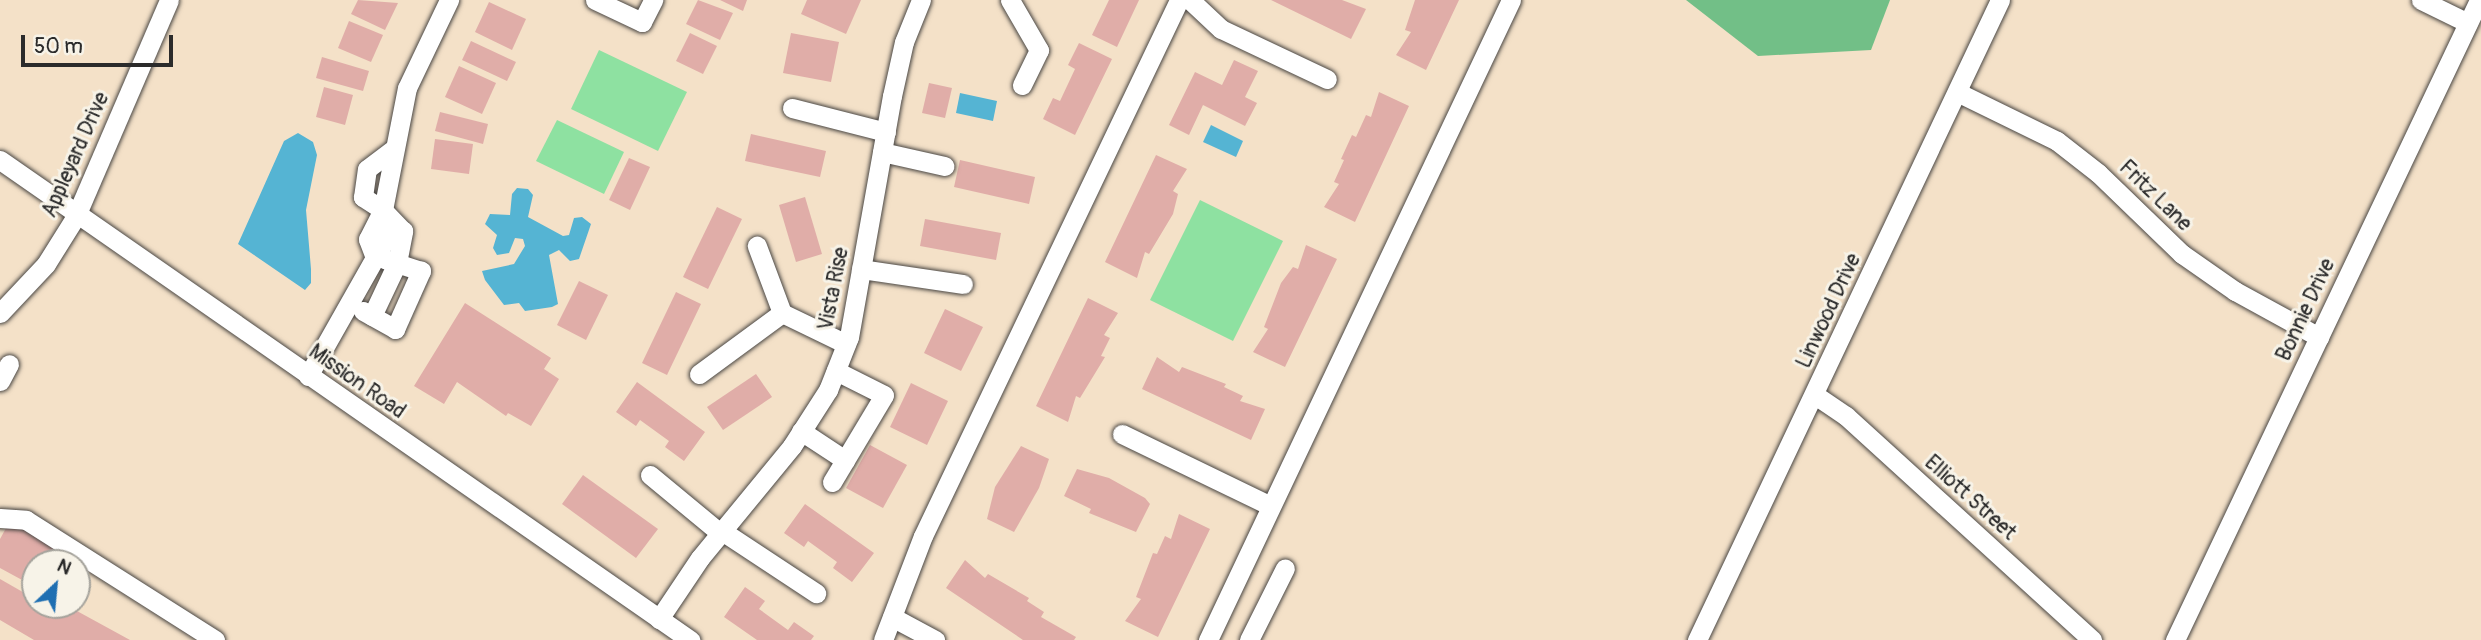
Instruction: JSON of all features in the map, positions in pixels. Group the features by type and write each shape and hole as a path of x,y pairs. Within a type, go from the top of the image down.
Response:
{"street":[{"name":"Appleyard Drive","path":"0,313 46,264 76,216 169,0"},
{"path":"308,376 374,255 368,239 383,210 407,88 449,0"},
{"path":"595,0 642,22 653,0"},
{"name":"Vista Rise","path":"659,619 721,532 802,431 836,370 846,344 904,42 922,0"},
{"path":"1011,0 1039,50 1022,85"},
{"path":"883,640 923,536 1179,0"},
{"path":"1190,0 1220,29 1327,79"},
{"path":"1208,640 1511,0"},
{"name":"Linwood Drive","path":"1697,640 2000,0"},
{"path":"2421,0 2468,23"},
{"name":"Bonnie Drive","path":"2175,640 2479,0"},
{"name":"Fritz Lane","path":"1957,92 2057,141 2098,173 2182,254 2235,291 2319,337"},
{"path":"792,108 886,132"},
{"path":"882,152 944,166"},
{"name":"Mission Road","path":"0,160 76,216 690,640"},
{"path":"383,210 403,231 397,263"},
{"path":"757,246 782,313 846,344"},
{"path":"348,302 395,329 421,271 374,255"},
{"path":"861,269 963,284"},
{"path":"699,374 782,313"},
{"path":"832,482 884,395 836,370"},
{"name":"Elliott Street","path":"1815,394 1846,416 2092,640"},
{"path":"802,431 845,460"},
{"path":"1122,434 1272,506"},
{"path":"650,475 721,532 816,593"},
{"path":"0,518 26,520 215,640"},
{"path":"1249,640 1285,568"},
{"path":"892,617 935,640"}],"green space":[{"path":"1686,0 1890,0 1871,50 1758,56"},
{"path":"599,50 687,92 658,151 571,109"},
{"path":"557,120 624,152 604,194 536,161"},
{"path":"1200,200 1283,241 1233,341 1150,300"}],"water":[{"path":"960,93 997,101 993,121 956,113"},
{"path":"1211,125 1243,141 1236,157 1203,142"},
{"path":"298,133 313,142 317,155 306,210 311,283 305,290 238,244 284,141"},
{"path":"517,188 528,189 533,195 528,217 563,236 569,235 574,218 582,217 591,224 579,259 570,261 559,250 549,255 558,304 552,307 525,311 519,303 504,305 485,280 482,271 514,264 525,246 523,239 515,238 509,253 497,255 493,248 497,235 485,224 490,214 510,215 512,194"}],"building":[{"path":"358,0 398,3 385,30 351,14"},
{"path":"698,0 733,13 720,40 686,24"},
{"path":"720,0 747,0 743,11"},
{"path":"807,0 861,0 846,34 801,14"},
{"path":"1109,0 1139,0 1117,47 1092,35"},
{"path":"1271,0 1342,0 1366,9 1351,39"},
{"path":"1415,0 1459,0 1426,70 1396,55 1411,32 1405,30"},
{"path":"489,2 526,19 512,50 475,32"},
{"path":"349,21 383,35 371,62 338,48"},
{"path":"690,33 717,46 703,74 676,61"},
{"path":"791,33 839,42 831,82 783,73"},
{"path":"471,41 516,62 507,81 462,60"},
{"path":"1079,43 1112,59 1075,135 1043,119 1053,98 1060,101 1075,69 1068,65"},
{"path":"322,57 369,71 363,91 316,78"},
{"path":"1234,60 1258,71 1245,97 1257,103 1245,126 1203,105 1189,135 1169,125 1195,72 1222,85"},
{"path":"459,66 496,83 482,114 445,97"},
{"path":"929,83 952,88 945,118 922,113"},
{"path":"324,87 353,95 345,125 316,117"},
{"path":"1379,92 1409,106 1355,222 1324,207 1339,184 1334,182 1352,135 1356,137 1366,115 1371,117"},
{"path":"440,112 488,124 483,144 435,131"},
{"path":"751,134 826,151 820,177 745,161"},
{"path":"435,139 473,144 469,174 431,169"},
{"path":"1156,155 1187,169 1173,191 1178,194 1173,214 1149,254 1145,252 1137,278 1105,262"},
{"path":"629,158 650,167 630,210 609,200"},
{"path":"960,160 1035,177 1029,204 954,187"},
{"path":"805,197 822,254 796,262 779,205"},
{"path":"717,207 742,219 708,289 683,277"},
{"path":"925,219 1001,233 996,260 920,246"},
{"path":"1306,245 1337,259 1285,367 1253,352 1268,329 1264,327 1281,283 1293,267 1298,269"},
{"path":"579,281 608,295 586,340 557,325"},
{"path":"676,292 701,304 667,375 642,363"},
{"path":"1088,298 1118,313 1104,335 1110,338 1101,356 1105,357 1080,398 1076,396 1068,422 1036,406"},
{"path":"465,303 551,358 544,369 559,379 531,426 508,413 506,416 457,382 444,404 414,386"},
{"path":"945,309 983,327 961,371 924,353"},
{"path":"1157,357 1179,372 1182,367 1226,384 1224,387 1243,396 1240,401 1265,409 1251,440 1142,389"},
{"path":"756,374 772,397 723,430 707,407"},
{"path":"637,382 705,432 684,461 665,447 669,441 640,420 636,426 616,412"},
{"path":"911,383 948,401 927,445 890,427"},
{"path":"870,445 907,465 883,508 846,488"},
{"path":"1021,446 1049,459 1039,488 1014,532 987,519 995,487"},
{"path":"1077,469 1109,478 1145,498 1150,504 1136,532 1089,513 1091,509 1064,496"},
{"path":"583,475 658,529 636,558 562,504"},
{"path":"805,504 874,553 852,582 833,568 837,562 808,541 804,547 784,533"},
{"path":"1179,514 1210,529 1158,637 1125,621 1141,599 1136,597 1153,553 1157,554 1165,536 1171,539"},
{"path":"11,519 57,549 21,549 21,579 0,568 0,539"},
{"path":"965,560 985,578 988,574 1029,598 1027,601 1044,612 1041,617 1076,637 1074,640 1023,640 946,588"},
{"path":"0,579 21,591 21,619 91,619 130,640 34,640 0,620"},
{"path":"745,587 765,601 759,609 788,630 794,622 814,636 811,640 757,640 724,617"}]}
